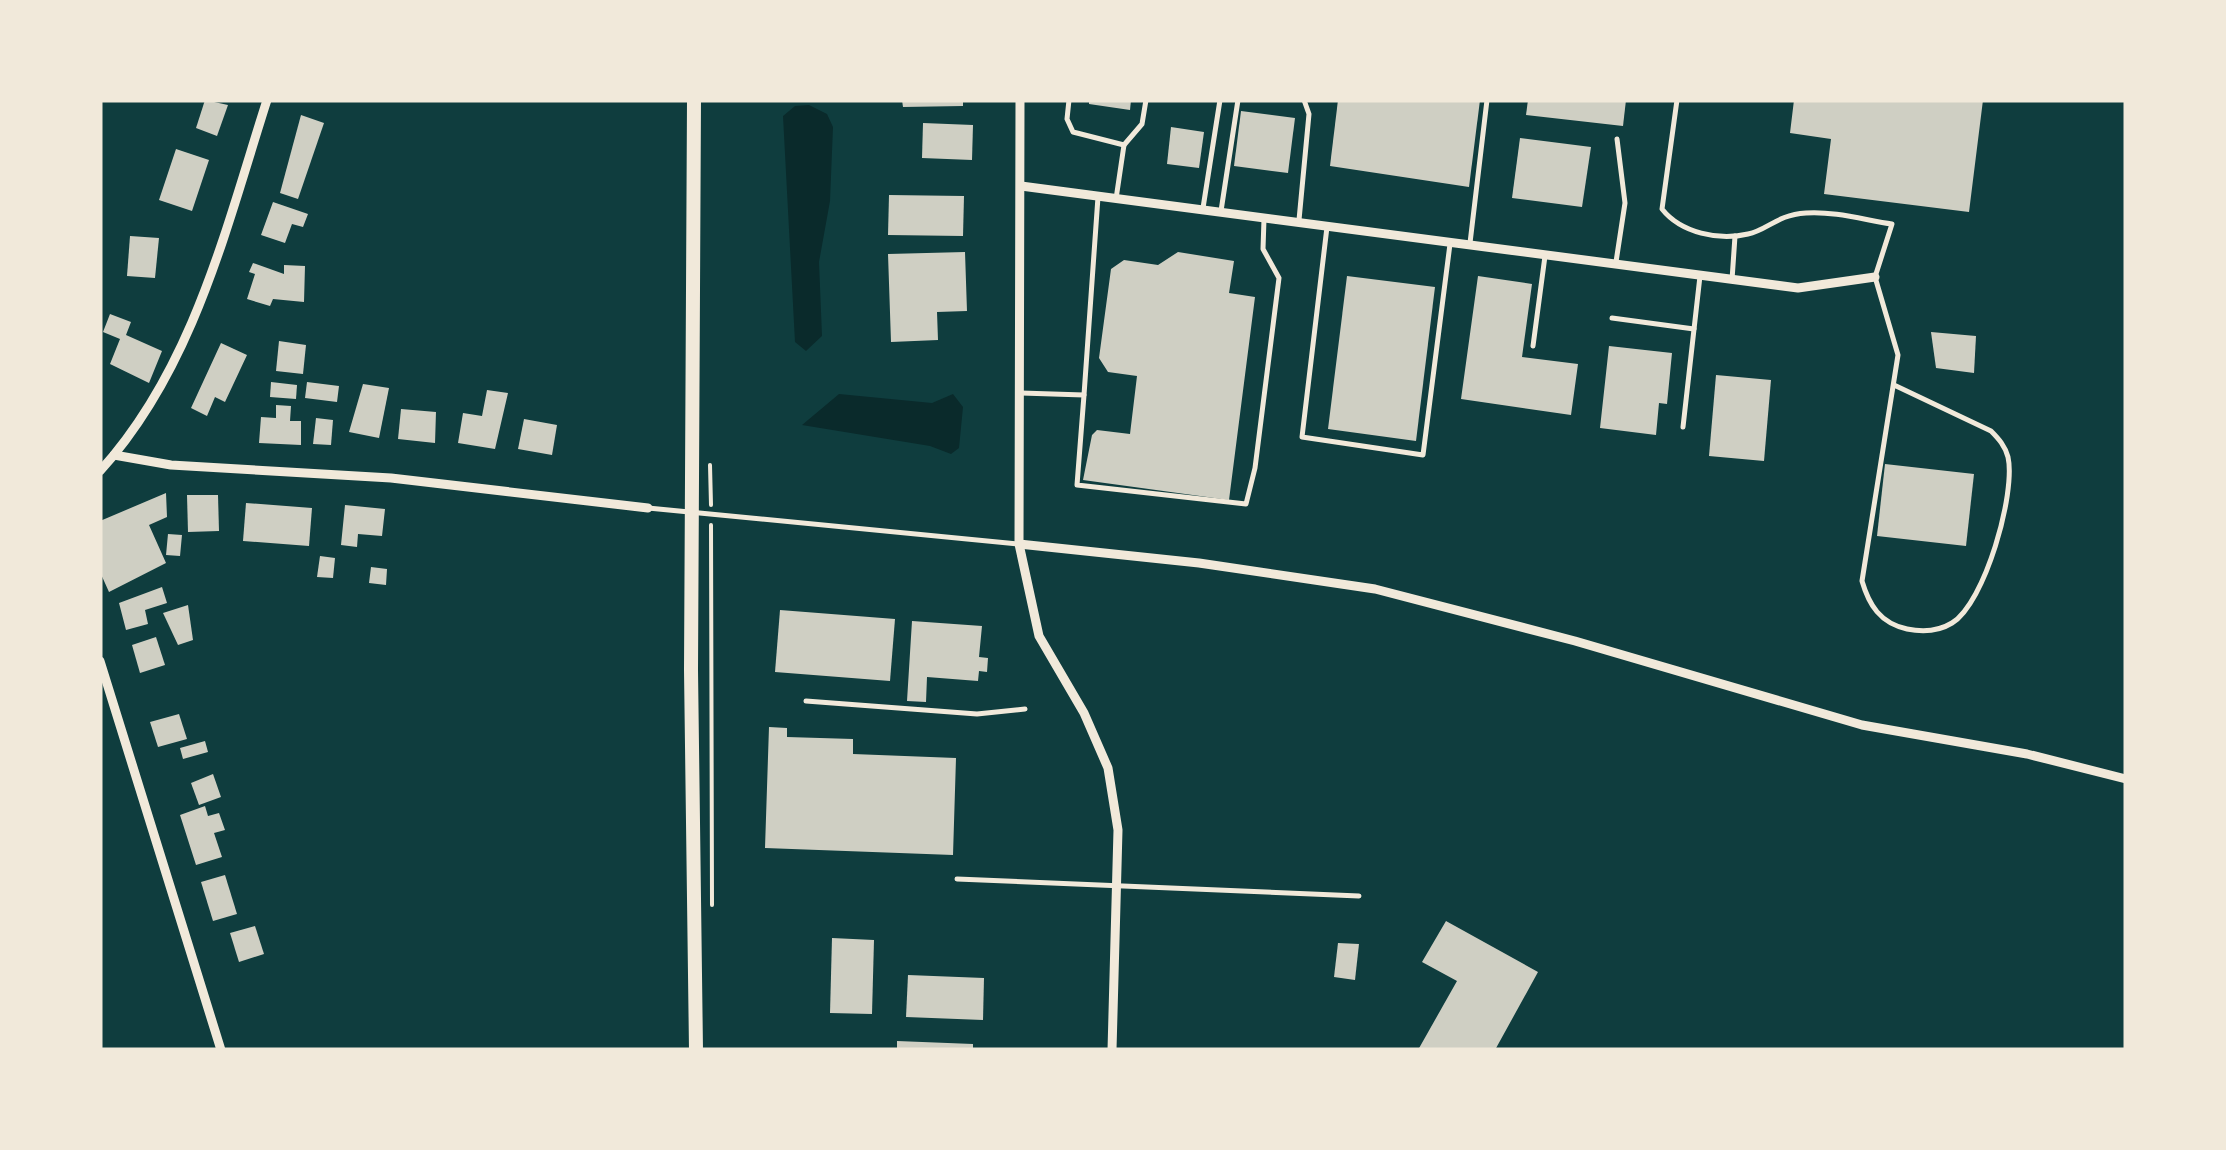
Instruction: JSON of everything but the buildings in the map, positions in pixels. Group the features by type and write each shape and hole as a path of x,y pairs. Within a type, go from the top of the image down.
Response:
{"main road":[{"path":"694,100 694,486 703,558 692,670 696,1050"}],"street":[{"path":"100,470 114,455 188,335 267,100"},
{"path":"1020,100 1018,544 1039,636 1084,714 1108,768 1118,830 1112,1050"},
{"path":"1021,186 1798,288 1875,277"},
{"path":"114,455 172,465 391,478 648,508"},
{"path":"1018,544 1199,563 1375,589 1575,641 1862,725 2027,754 2126,778"},
{"path":"100,661 221,1050"}],"lane":[{"path":"1069,100 1068,119 1073,132 1124,145"},
{"path":"1116,199 1124,145 1142,124 1146,100"},
{"path":"1203,211 1220,100"},
{"path":"1220,213 1238,100"},
{"path":"1298,224 1309,114 1304,100"},
{"path":"1470,246 1488,100"},
{"path":"1678,100 1662,209 1672,222 1692,231 1735,236 1752,234 1770,220 1812,212 1892,224 1875,277 1898,356 1862,580 1868,600 1881,617 1909,629 1932,630 1955,622 1974,598 2000,526 2009,462 2000,440 1991,431 1894,385"},
{"path":"1616,265 1625,203 1617,139"},
{"path":"1098,196 1078,485 1246,504 1255,468 1278,278 1263,249 1264,219"},
{"path":"1327,227 1302,437 1423,455 1450,243"},
{"path":"1732,280 1735,236"},
{"path":"1533,346 1545,256"},
{"path":"1683,427 1700,276"},
{"path":"1612,318 1694,328"},
{"path":"1018,393 1084,395"},
{"path":"648,508 1018,544"},
{"path":"806,701 977,714 1025,709"},
{"path":"957,879 1359,896"}],"path":[{"path":"703,558 712,920"}],"water":[{"path":"809,105 827,114 833,127 830,201 819,262 822,336 806,351 795,342 783,116 795,106"},
{"path":"839,394 932,403 953,394 963,407 959,448 951,454 930,446 802,425"}]}
